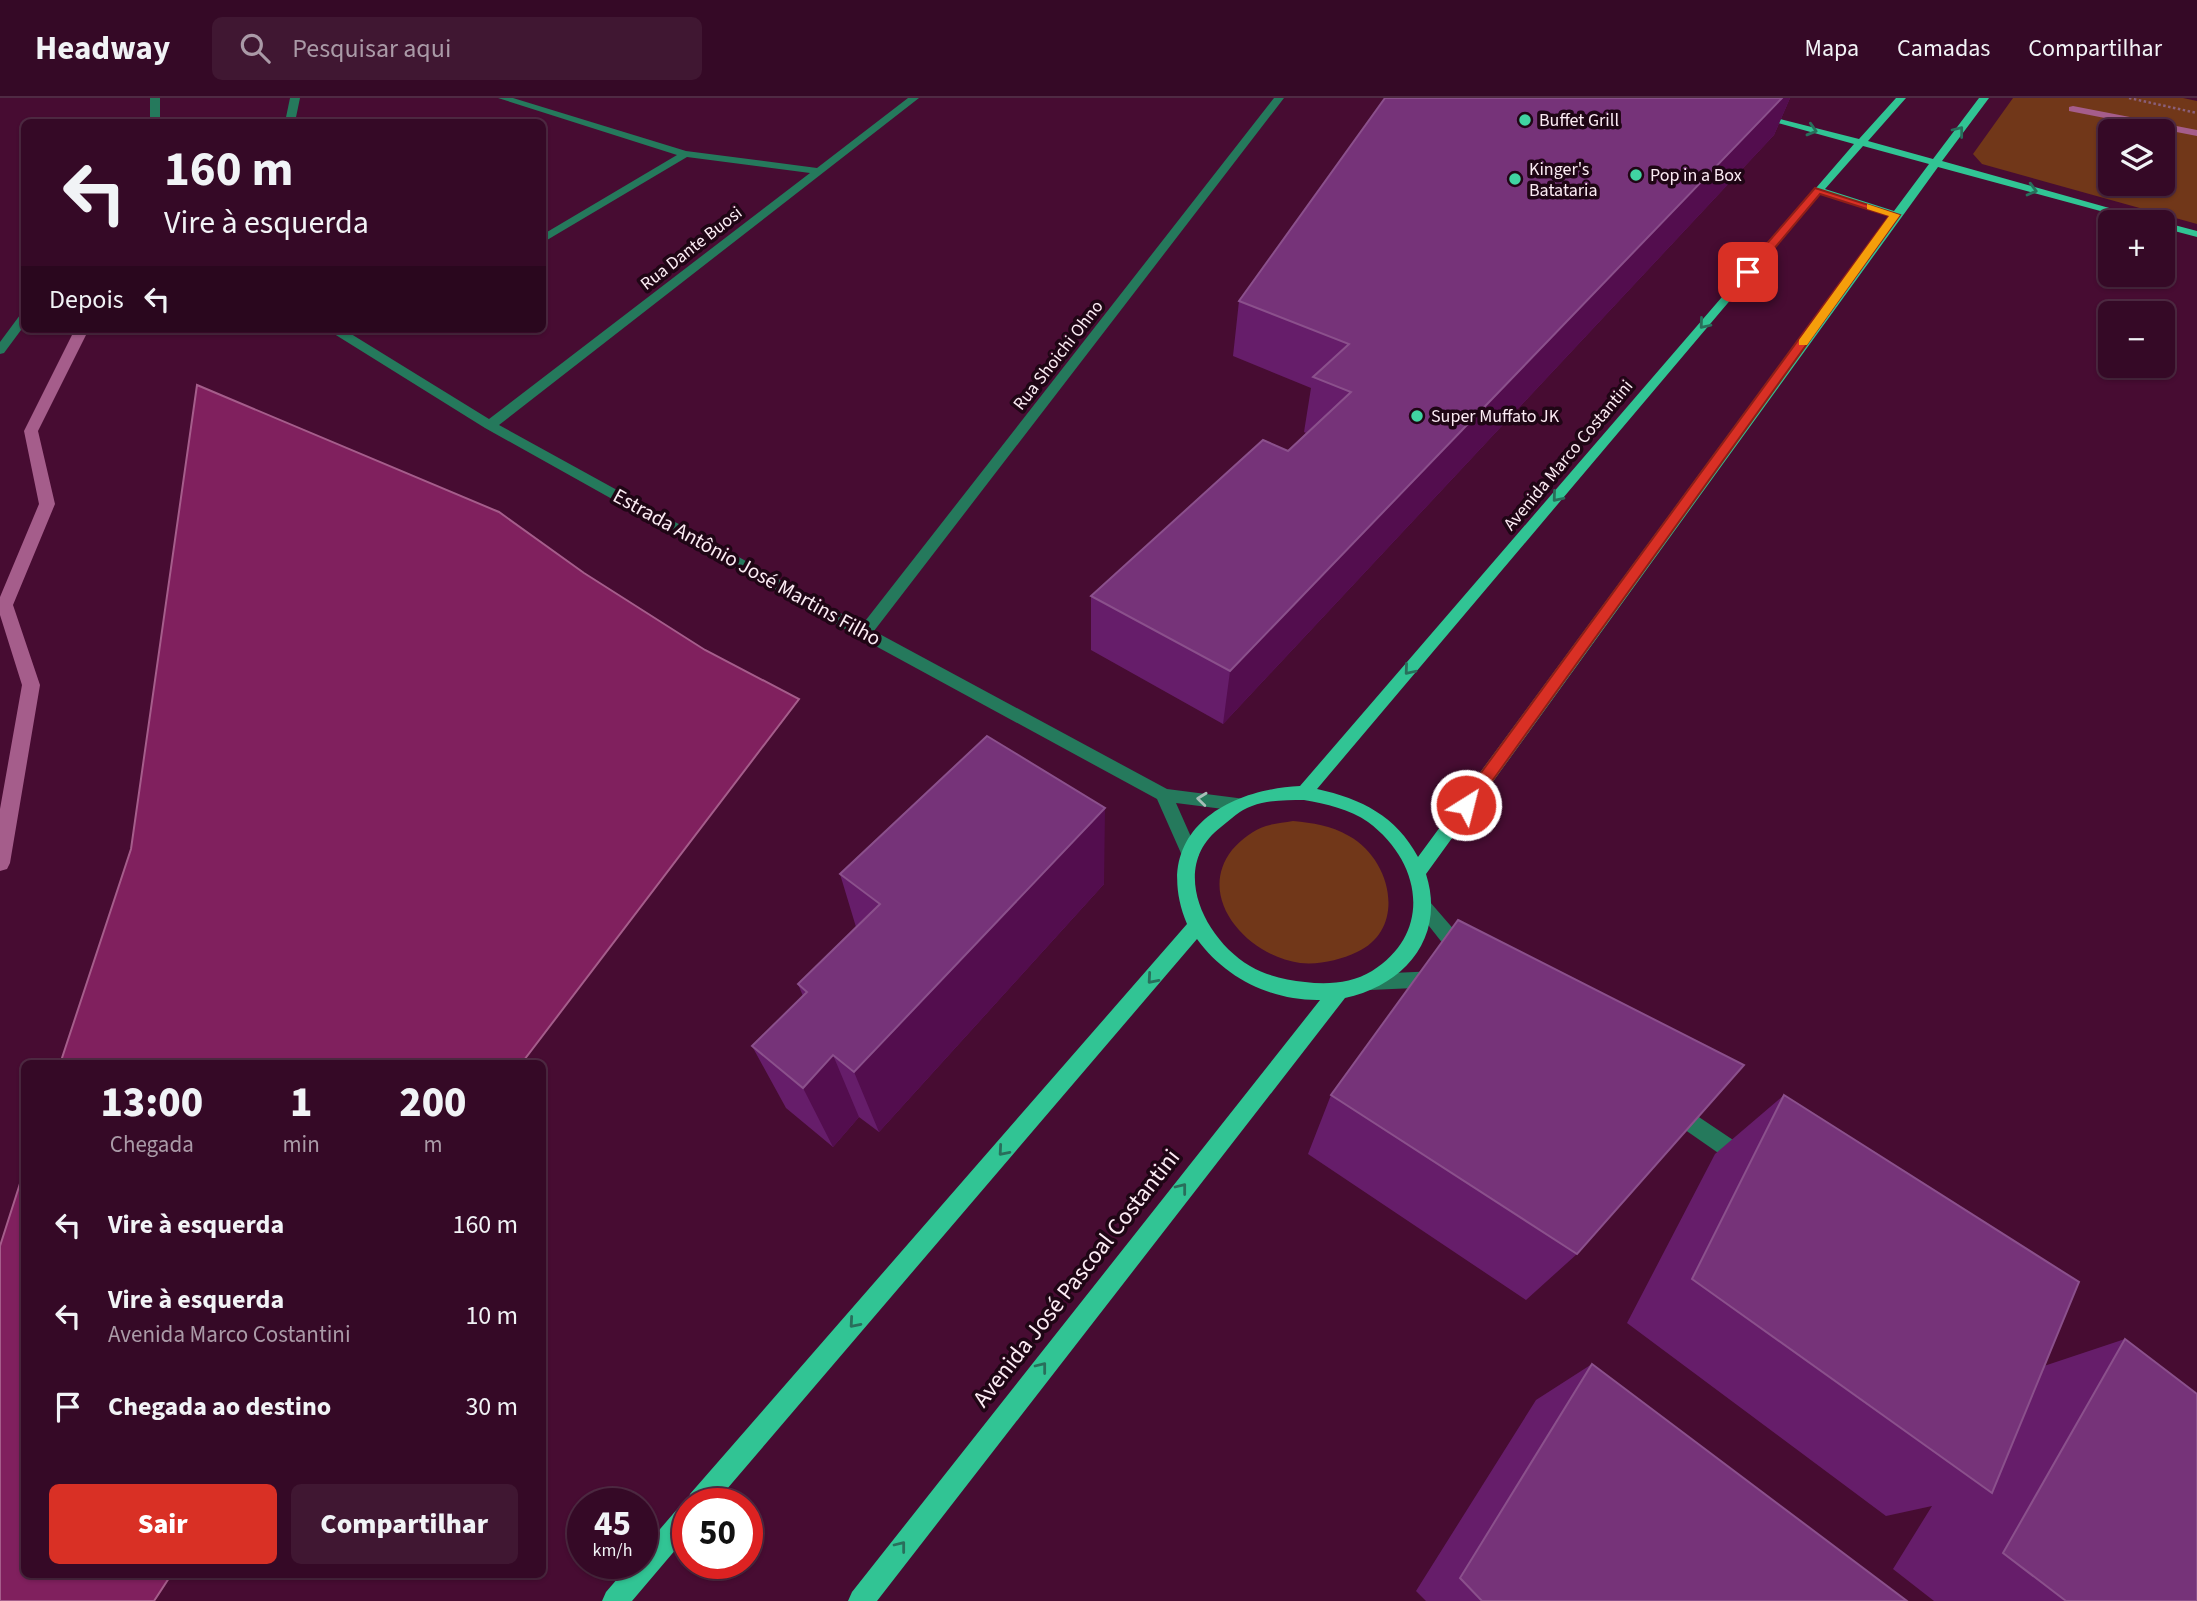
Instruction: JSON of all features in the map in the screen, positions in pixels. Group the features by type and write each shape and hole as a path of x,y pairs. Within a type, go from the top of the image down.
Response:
{"main road":[{"name":"Avenida Marco Costantini","path":"1304,793 1818,190 1901,98"},
{"path":"1418,871 1895,215 1984,98"},
{"path":"1749,112 2108,210"},
{"path":"1818,190 1895,215"},
{"path":"2175,228 2197,234"},
{"path":"1304,793 1341,801 1374,817 1401,842 1418,871 1424,907 1416,937 1398,963 1370,982 1338,992 1296,992 1254,980 1220,957 1196,927 1185,891 1190,855 1201,835 1217,817 1239,804 1270,794 1304,793"},
{"path":"712,1488 1196,927"},
{"name":"Avenida José Pascoal Costantini","path":"860,1601 1338,992"},
{"path":"614,1601 672,1534"}],"street":[{"path":"155,98 155,119"},
{"path":"291,119 295,98"},
{"path":"503,98 685,154 820,171"},
{"name":"Rua Dante Buosi","path":"490,425 914,98"},
{"name":"Rua Shoichi Ohno","path":"864,633 1279,98"},
{"path":"546,238 685,154"},
{"path":"0,350 21,322"},
{"name":"Estrada Antônio José Martins Filho","path":"341,333 490,425 864,633 1164,795 1239,804"},
{"path":"1164,795 1190,855"},
{"path":"1424,907 1474,967"},
{"path":"1370,982 1457,978"},
{"path":"1654,1096 1756,1168"}],"path":[{"path":"2129,98 2197,113"}],"shaded area":[{"path":"2013,98 2183,98 2197,101 2197,224 2175,218 2175,210 2147,210 1982,164 1973,154"},
{"path":"197,385 499,512 584,573 705,650 799,699 524,1060 61,1060 131,849"},
{"path":"1293,821 1328,827 1349,836 1375,860 1383,876 1388,894 1388,911 1383,927 1373,941 1357,952 1337,960 1300,963 1263,950 1246,938 1233,923 1224,906 1220,887 1222,869 1232,850 1261,828"},
{"path":"21,1180 21,1578 169,1578 154,1601 0,1601 0,1246"}],"building":[{"name":"Super Muffato JK","path":"1385,98 1782,98 1230,671 1091,596 1263,440 1288,451 1351,392 1313,377 1349,344 1239,301"},
{"path":"987,736 1105,808 854,1072 833,1055 803,1088 752,1046 807,992 798,984 880,904 840,874"},
{"path":"1458,920 1744,1065 1577,1254 1331,1095"},
{"path":"1784,1095 2079,1282 1992,1493 1692,1279"},
{"path":"2125,1339 2197,1394 2197,1601 2066,1601 2003,1553"},
{"path":"1592,1364 1907,1601 1482,1601 1460,1578"}],"waterway":[{"path":"2073,109 2197,133"},
{"path":"0,863 31,685 5,605 47,504 31,431 80,333"}],"slow traffic":[{"path":"1803,342 1895,215 1870,207"}],"place":[{"name":"Buffet Grill","path":"1525,120"},
{"name":"Pop in a Box","path":"1636,175"},
{"name":"Kinger's Batataria","path":"1515,179"},
{"name":"Super Muffato JK","path":"1417,416"}],"route":[{"path":"1466,805 1895,215 1818,190 1748,272"}]}
